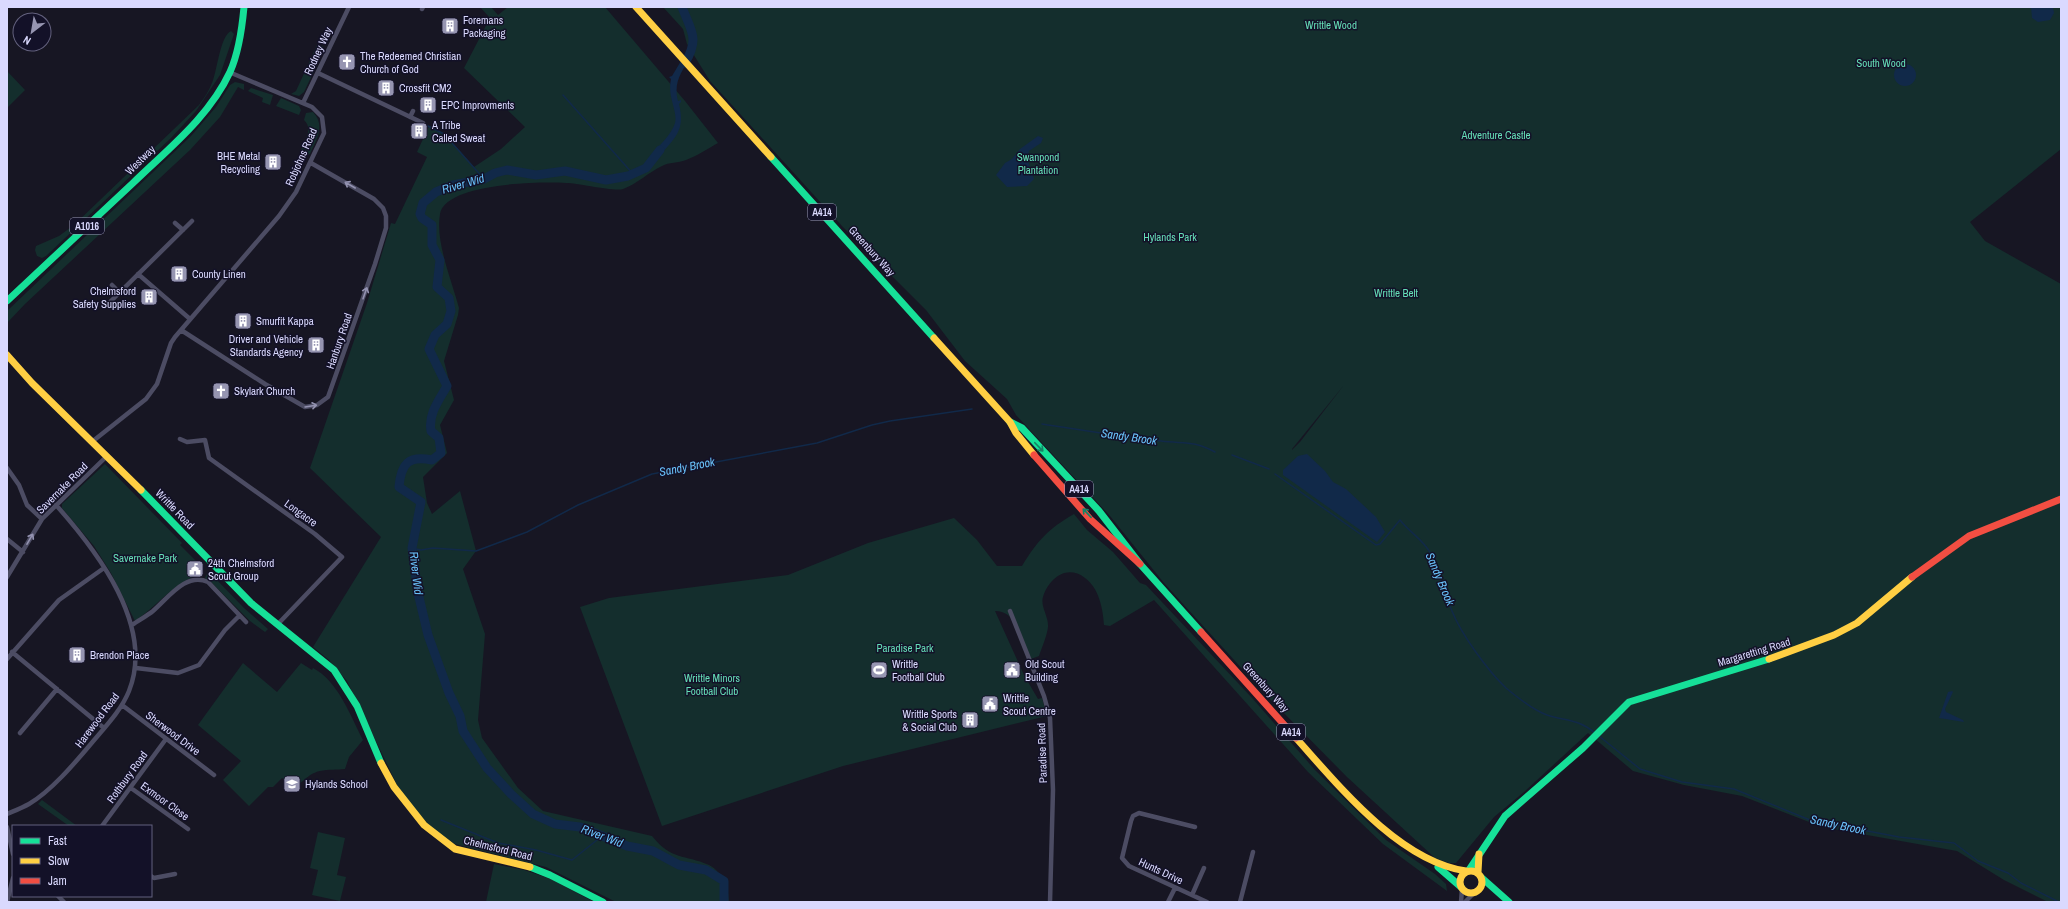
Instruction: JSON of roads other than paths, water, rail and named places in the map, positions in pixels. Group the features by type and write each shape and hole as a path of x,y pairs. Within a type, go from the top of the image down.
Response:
{"main road":[{"name":"Westway","path":"7,301 188,129 206,110 230,72 237,54 244,7"},
{"name":"Greenbury Way","path":"636,7 1010,422 1016,433 1068,493 1123,551 1140,564"},
{"name":"Writtle Road","path":"7,355 37,388 93,441 252,603 277,625 334,670"},
{"name":"Greenbury Way","path":"1010,422 1022,428 1086,497 1124,541 1140,564 1336,782 1394,836 1436,865 1462,888"},
{"name":"Margaretting Road","path":"1467,871 1495,828 1510,811 1583,748 1629,702 1779,656 1834,635 1857,623 1912,577 1969,536 2005,520 2061,499"},
{"name":"Chelmsford Road","path":"334,670 357,706 381,764 394,787 424,825 456,849 532,868 550,875 603,902"},
{"name":"Margaretting Road","path":"1479,854 1480,875"},
{"name":"Greenbury Way","path":"1436,865 1448,869 1467,871"},
{"path":"1501,896 1476,891 1467,892 1462,888 1460,879 1467,871 1480,875 1509,902"},
{"path":"1476,891 1482,884 1480,875"}],"street":[{"name":"Rodney Way","path":"304,103 349,7"},
{"name":"Robjohns Road","path":"93,441 137,408 150,394 157,384 171,343 278,216 296,192 324,133 322,118 318,112 304,103 230,72"},
{"path":"318,73 423,124"},
{"path":"410,117 414,111"},
{"name":"Hanbury Road","path":"181,330 265,384 305,407 317,405 328,397 362,304 386,228 386,216 383,208 377,202 311,163"},
{"path":"110,302 192,221"},
{"path":"175,223 182,230"},
{"path":"138,274 190,319"},
{"path":"112,285 119,292"},
{"name":"Longacre","path":"180,439 187,442 205,440 209,458 309,530 342,557 277,625"},
{"name":"Savernake Road","path":"7,578 42,520 107,456"},
{"path":"7,468 19,485 27,505 42,520"},
{"name":"Harewood Road","path":"7,814 28,805 39,797 72,766 122,705 131,685 136,668 136,643 132,625 104,568 80,532 56,505"},
{"path":"7,539 23,552"},
{"path":"7,659 59,600 104,568"},
{"path":"132,625 152,612 176,589 190,581 201,579 208,582 246,622"},
{"name":"Paradise Road","path":"1010,611 1044,696 1050,718 1053,790 1050,902"},
{"path":"136,668 178,673 199,665 225,630 239,616"},
{"path":"12,652 104,728"},
{"path":"20,733 57,689"},
{"name":"Sherwood Drive","path":"122,705 214,775"},
{"name":"Rothbury Road","path":"103,825 166,739"},
{"name":"Exmoor Close","path":"131,788 188,829"},
{"name":"Hunts Drive","path":"1195,827 1145,813 1139,813 1134,816 1131,821 1122,858 1129,866 1207,902"},
{"path":"7,826 12,849"},
{"path":"1240,902 1253,852"},
{"path":"1192,895 1204,868"},
{"path":"152,877 154,878 175,874"},
{"path":"8,902 12,886"},
{"path":"1168,902 1175,888"},
{"path":"1460,902 1462,888"},
{"path":"1465,902 1476,891"}],"water":[{"path":"2031,7 2053,7 2054,13 2050,20 2038,22 2032,18"},
{"path":"687,51 692,55 679,77 677,88 678,101 681,100 679,104 681,122 673,141 656,160 650,156 668,136 676,118 670,92 671,79 669,77 672,76"},
{"path":"1905,64 1909,65 1915,71 1915,79 1909,85 1905,86 1901,85 1895,79 1894,75 1895,71 1901,65"},
{"path":"1038,136 1043,138 1041,143 1029,151 1027,158 1034,179 1027,186 1007,187 996,175 1005,163 1012,159 1020,149"},
{"path":"1307,454 1325,471 1333,482 1346,489 1376,517 1385,532 1377,542 1283,475 1283,470 1298,456"},
{"path":"1948,692 1953,692 1945,709 1946,712 1963,720 1964,722 1939,718"}],"waterway":[{"name":"River Wid","path":"682,7 691,29 693,41 690,54 685,63"},
{"path":"563,95 633,174"},
{"path":"428,126 444,134 484,179"},
{"name":"River Wid","path":"660,150 646,168 628,176 606,180 565,171 536,175 507,170 495,173 484,179 453,185 436,192 423,203 420,214 422,218 432,225 432,245 440,260 437,287 449,298 451,311 447,324 435,335 429,349 447,386 435,407 430,425 431,431 439,438 441,453 432,460 417,459 407,463 402,472 399,487 421,502 412,548 418,593 428,635 449,693 460,716 463,731 487,768 511,794 533,814 555,824 580,827 627,846 653,851 679,865 706,870 724,881 724,902"},
{"name":"Sandy Brook","path":"412,548 421,550 433,548 476,551 527,532 578,505 652,474 817,443 872,425 890,421 972,409"},
{"name":"Sandy Brook","path":"1042,424 1132,438 1188,443 1201,446 1215,452"},
{"name":"Sandy Brook","path":"1232,455 1269,469"},
{"name":"Sandy Brook","path":"1275,474 1376,545 1380,544 1400,520 1428,549 1437,568 1456,620 1476,652 1499,681 1516,696 1536,710 1547,715 1578,723 1589,728 1595,733"},
{"name":"Sandy Brook","path":"1599,736 1640,769 1682,782 1734,789 1810,820 1899,837 1954,843 1978,861 2008,873 2021,883 2059,902"},
{"path":"441,820 498,843 536,850 572,860 602,836"}],"place":[{"name":"Foremans Packaging","path":"450,26"},
{"name":"The Redeemed Christian Church of God","path":"347,62"},
{"name":"Crossfit CM2","path":"386,88"},
{"name":"EPC Improvments","path":"428,105"},
{"name":"A Tribe Called Sweat","path":"419,131"},
{"name":"BHE Metal Recycling","path":"273,162"},
{"name":"County Linen","path":"179,274"},
{"name":"Chelmsford Safety Supplies","path":"149,297"},
{"name":"Smurfit Kappa","path":"243,321"},
{"name":"Driver and Vehicle Standards Agency","path":"316,345"},
{"name":"Skylark Church","path":"221,391"},
{"name":"24th Chelmsford Scout Group","path":"195,569"},
{"name":"Brendon Place","path":"77,655"},
{"name":"Writtle Football Club","path":"879,670"},
{"name":"Old Scout Building","path":"1012,670"},
{"name":"Writtle Scout Centre","path":"990,704"},
{"name":"Writtle Sports & Social Club","path":"970,720"},
{"name":"Hylands School","path":"292,784"}],"park label":[{"name":"Writtle Wood","path":"1331,25"},
{"name":"South Wood","path":"1881,63"},
{"name":"Adventure Castle","path":"1496,135"},
{"name":"Swanpond Plantation","path":"1038,163"},
{"name":"Hylands Park","path":"1170,237"},
{"name":"Writtle Belt","path":"1396,293"},
{"name":"Savernake Park","path":"145,558"},
{"name":"Paradise Park","path":"905,648"},
{"name":"Writtle Minors Football Club","path":"712,684"}]}
